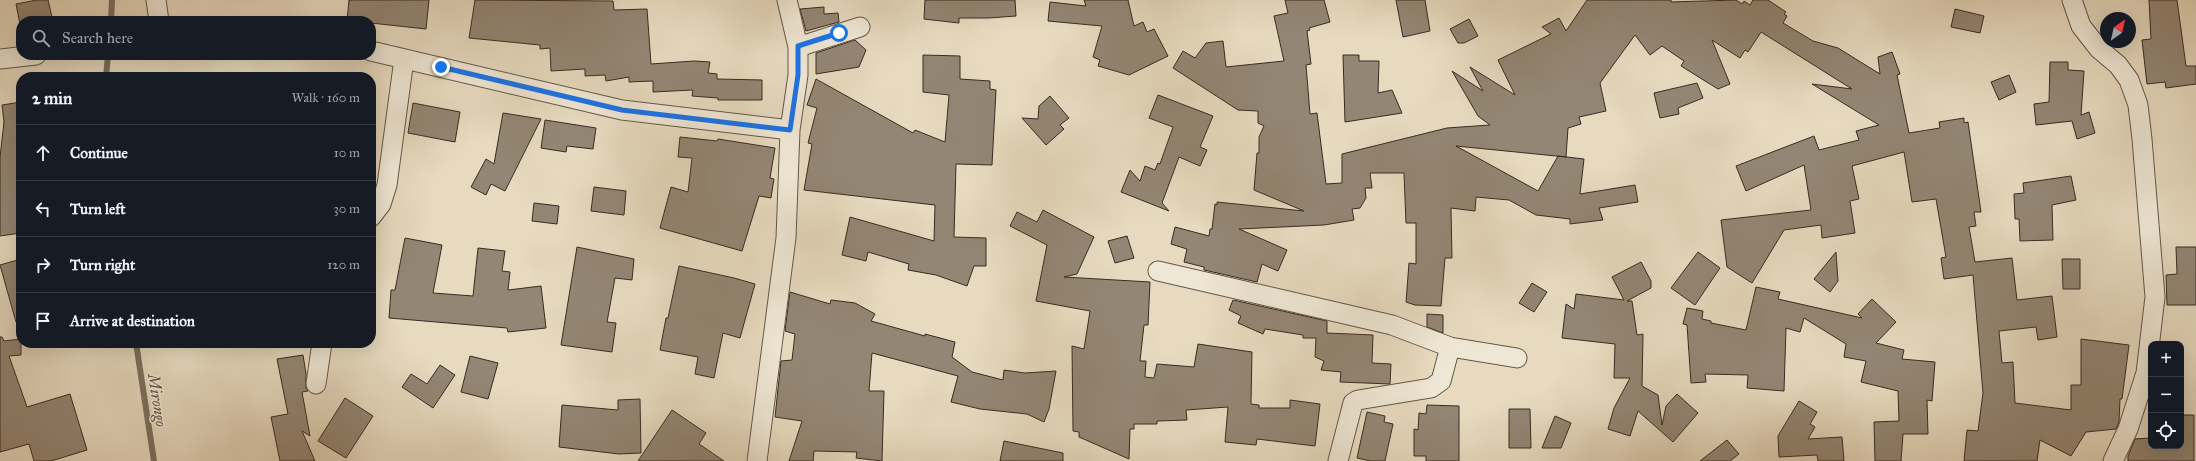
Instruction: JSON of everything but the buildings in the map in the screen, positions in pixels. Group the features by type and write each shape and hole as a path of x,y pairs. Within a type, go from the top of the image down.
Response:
{"street":[{"path":"156,0 158,16"},
{"path":"757,461 786,238 790,130 798,75 798,46 788,0"},
{"path":"2072,0 2081,26 2099,49 2118,65 2129,80 2138,105 2142,139 2155,297 2146,373 2128,429 2113,461"},
{"path":"798,46 860,26"},
{"path":"376,52 622,110 790,130"},
{"path":"0,59 16,57"},
{"path":"376,210 381,204 387,185 404,59"},
{"path":"1158,271 1385,324 1450,347 1517,358"},
{"path":"1338,461 1353,403 1358,400 1431,388 1437,385 1441,381 1450,347"},
{"path":"316,384 321,348"}],"waterway":[{"name":"Mirongo","path":"111,16 112,0"},
{"name":"Mirongo","path":"106,72 108,60"},
{"name":"Mirongo","path":"137,348 154,461"}],"route":[{"path":"441,67 622,110 790,130 797,88 799,59 798,46 839,33"}]}
